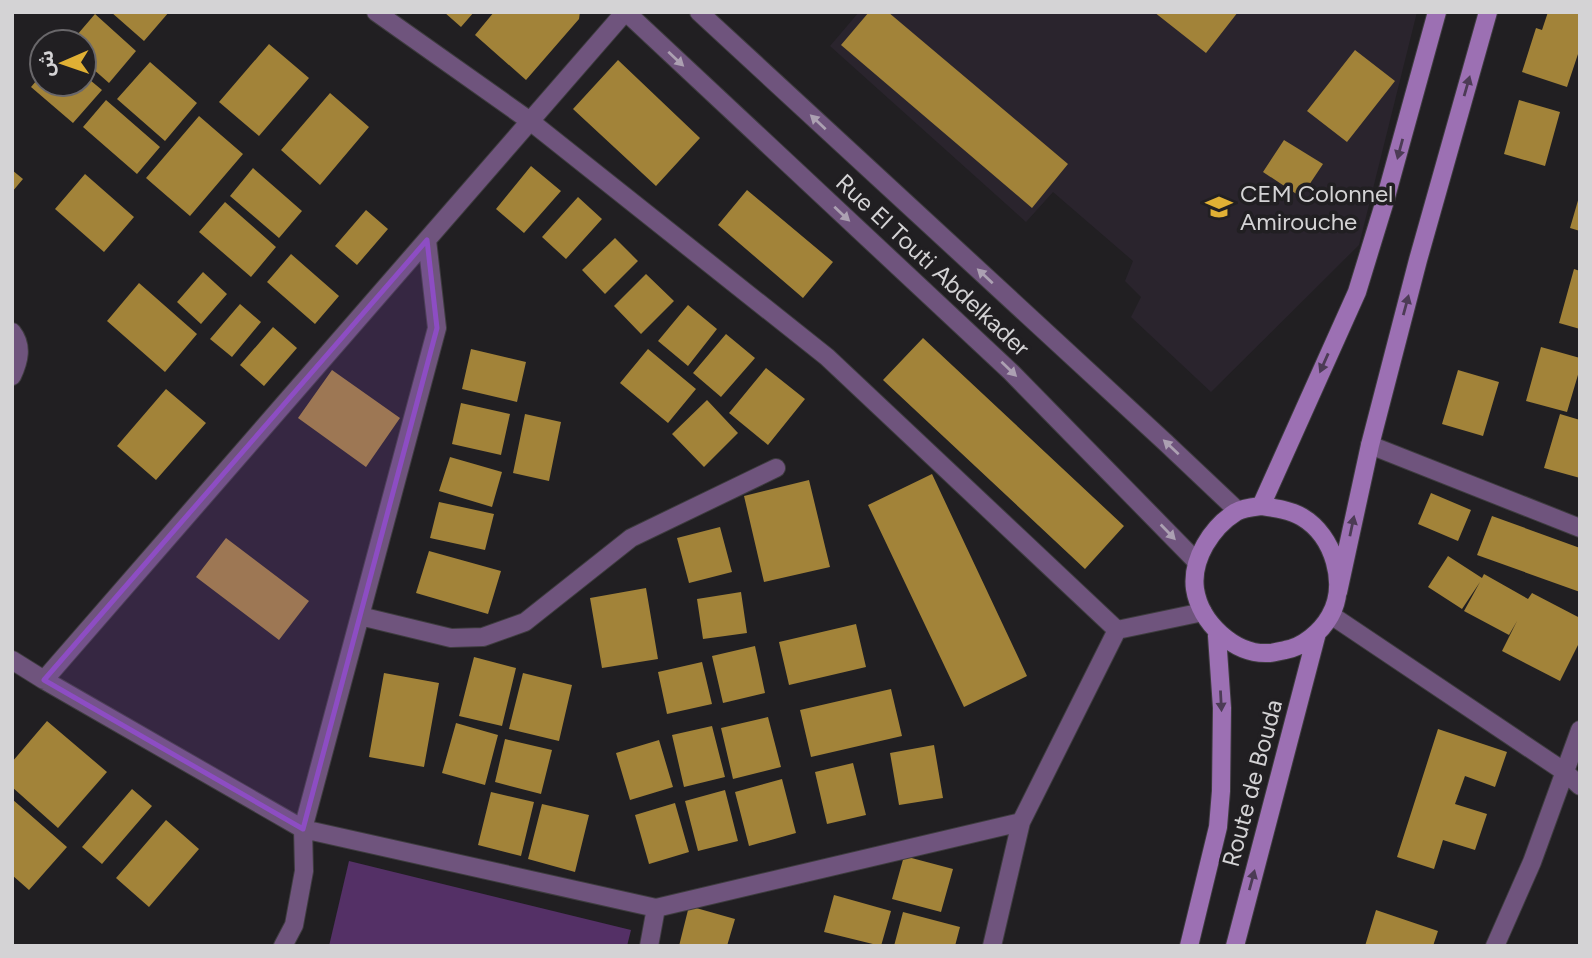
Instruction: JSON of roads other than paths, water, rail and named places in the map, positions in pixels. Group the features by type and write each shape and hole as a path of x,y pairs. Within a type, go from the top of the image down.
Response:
{"main road":[{"path":"1261,506 1357,292 1437,12"},
{"path":"1338,592 1336,562 1328,543 1303,517 1284,510 1261,506 1238,511 1220,525 1205,545 1197,562 1195,588 1203,612 1218,633 1241,648 1268,654 1294,648 1317,633 1331,615 1338,592 1370,445 1418,260 1488,12"},
{"name":"Route de Bouda","path":"1189,946 1218,827 1222,708 1218,633"},
{"name":"Route de Bouda","path":"1235,946 1317,633"}],"street":[{"path":"376,12 530,121 827,357 1117,630"},
{"path":"44,680 626,12"},
{"name":"Rue El Touti Abdelkader","path":"626,12 1012,372 1197,562"},
{"name":"Rue El Touti Abdelkader","path":"699,12 1238,511"},
{"path":"283,946 294,925 303,871 303,829 437,328 427,240"},
{"path":"12,332 17,338 19,350 19,363 12,376"},
{"path":"1370,445 1580,527"},
{"path":"360,616 451,638 483,637 525,622 631,538 776,468"},
{"path":"1117,630 1203,612"},
{"path":"1331,615 1564,772 1580,786"},
{"path":"992,946 1021,821 1117,630"},
{"path":"12,660 303,829 656,908 1021,821"},
{"path":"1496,946 1532,862 1580,730"},
{"path":"649,946 656,908"}],"place":[{"name":"CEM Colonnel Amirouche","path":"1219,207"}]}
